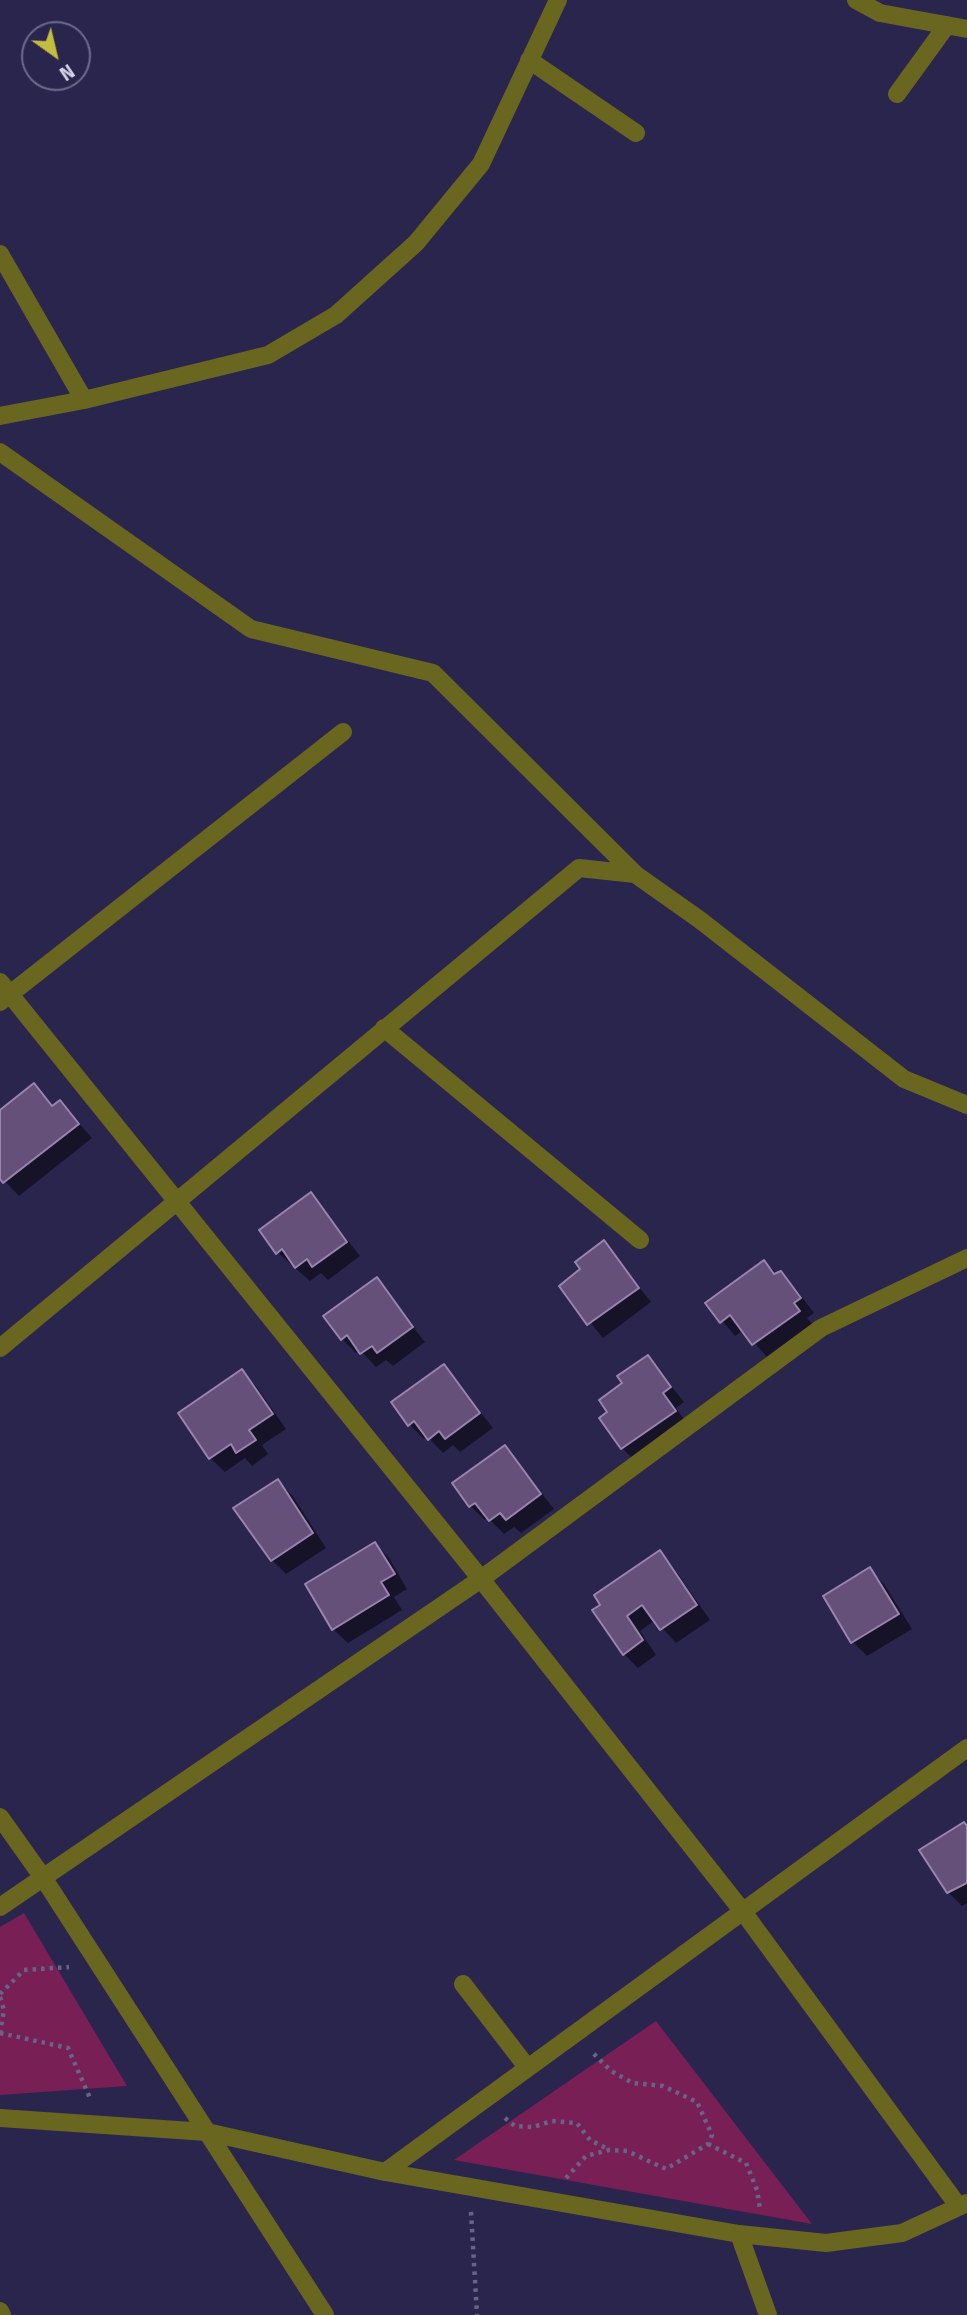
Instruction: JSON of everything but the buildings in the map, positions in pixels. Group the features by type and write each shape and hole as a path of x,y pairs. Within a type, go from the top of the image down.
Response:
{"street":[{"path":"0,416 84,400 268,355 336,315 416,243 481,164 558,0"},
{"path":"856,0 880,13 967,29"},
{"path":"897,94 947,25"},
{"path":"529,60 636,133"},
{"path":"0,254 84,400"},
{"path":"0,452 251,628 433,673 635,874 700,920 904,1079 967,1105"},
{"path":"0,2118 206,2132 385,2172 738,2234 826,2243 902,2233 963,2205 744,1913 481,1579 177,1199 3,993 343,732"},
{"path":"0,1348 579,868 635,874"},
{"path":"384,1028 640,1240"},
{"path":"0,1906 44,1879 481,1579 821,1328 967,1258"},
{"path":"385,2172 967,1748"},
{"path":"0,1817 44,1879 325,2315"},
{"path":"463,1984 527,2067"},
{"path":"738,2234 768,2315"}],"path":[{"path":"100,1967 24,1970 0,1995 4,2010 0,2033 68,2048 80,2082 107,2125"},
{"path":"547,2200 586,2156 610,2150 626,2151 666,2169 708,2144 712,2135 697,2102 656,2084 633,2083 611,2071 574,2034"},
{"path":"483,2100 515,2126 533,2127 552,2121 577,2123 590,2140 610,2150"},
{"path":"708,2144 746,2164 757,2190 762,2237"},
{"path":"470,2187 477,2315"}],"shaded area":[{"path":"24,1913 127,2086 0,2095 0,1927"},
{"path":"656,2021 812,2224 454,2160"}]}
